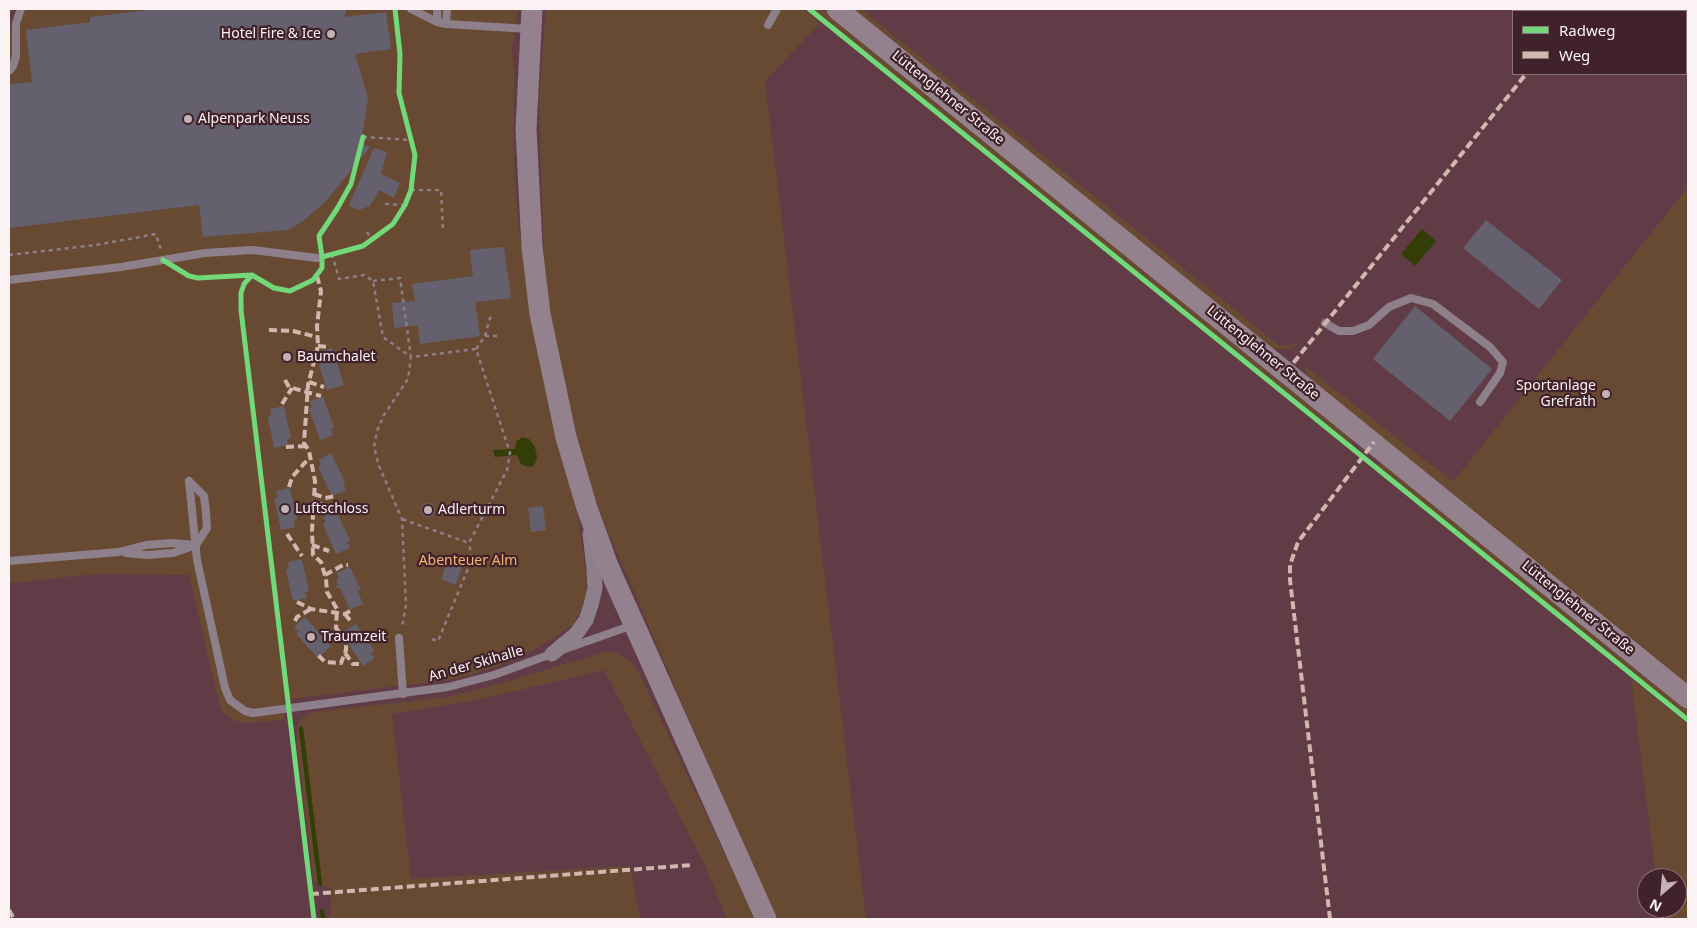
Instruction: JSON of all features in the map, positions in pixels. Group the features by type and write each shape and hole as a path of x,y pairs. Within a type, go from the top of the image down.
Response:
{"main road":[{"name":"Lüttenglehner Straße","path":"837,9 1688,698"},
{"path":"530,19 526,130 532,247 540,314 566,437 586,508 633,625 766,919"}],"street":[{"path":"552,654 576,634 586,620 595,588 586,508"}],"lane":[{"path":"9,71 13,66 16,56 16,23 20,9"},
{"path":"411,9 437,22 446,24 530,19"},
{"path":"437,9 437,22"},
{"path":"446,24 447,9"},
{"path":"768,26 777,9"},
{"path":"9,280 205,253 253,250 317,258"},
{"path":"1325,323 1339,331 1353,331 1369,325 1390,307 1411,298 1433,304 1490,348 1503,362 1500,373 1480,402"},
{"path":"9,562 119,552 148,555 173,553 196,545 207,528 204,496 188,481 196,545"},
{"name":"An der Skihalle","path":"196,545 197,560 225,688 230,700 236,707 253,712 448,687 494,675 633,625"},
{"path":"399,638 403,694"}],"path":[{"path":"362,137 412,140"},
{"path":"411,190 441,190 443,230"},
{"path":"385,204 405,205"},
{"path":"366,232 372,241"},
{"path":"9,255 96,245 156,234 164,260"},
{"path":"332,254 339,279 364,275 373,281 400,278 411,357 408,379 384,415 377,432 374,447 379,466 402,519 406,605 399,638"},
{"path":"373,281 383,337 411,357 476,349 485,336 490,318 494,318"},
{"path":"485,336 498,336"},
{"path":"432,639 438,641 472,559 469,542 507,470 510,453 476,349"},
{"path":"402,519 469,542"}],"green space":[{"name":"Alpenpark Neuss","path":"15,9 518,9 512,48 514,70 514,174 518,221 532,315 577,510 587,581 585,600 574,624 541,646 509,662 471,675 447,680 283,700 285,720 245,723 235,721 224,713 219,703 189,575 95,574 9,583 9,37"},
{"path":"546,9 775,9 766,24 766,29 780,9 803,9 820,23 765,81 866,919 775,919 607,529 590,484 576,435 550,315 544,268 539,98"},
{"path":"812,9 824,9 1349,434 1352,445"},
{"path":"849,9 861,9 1280,346 1300,343 1288,349 1272,349"},
{"name":"Sportanlage Grefrath","path":"1688,187 1688,687 1307,378 1305,366 1453,482"},
{"path":"1385,463 1688,709 1688,718 1374,464"},
{"path":"609,651 631,662 640,675 755,919 727,919 706,867 604,670 481,699 392,714 411,879 630,866 640,919 330,919 332,888 321,886 314,880 297,743 297,726 300,720 310,713 446,697 488,687"},
{"path":"1631,679 1688,724 1688,919 1661,918 1687,918 1687,868 1655,868"}],"shaded area":[{"path":"1422,229 1436,241 1415,266 1401,254"},
{"path":"522,437 529,439 535,447 537,457 534,466 527,467 521,464 517,455 495,457 493,450 515,449 516,442"}],"building":[{"name":"Alpenpark Neuss","path":"155,9 347,9 344,17 386,12 391,49 355,54 368,98 361,144 370,147 326,201 302,222 288,230 203,237 199,205 9,228 9,84 32,82 26,30 90,22 90,17"},
{"path":"374,148 387,152 381,174 400,183 394,198 379,190 370,206 358,210 349,205"},
{"path":"1486,220 1562,280 1539,309 1463,248"},
{"path":"504,247 511,298 475,302 480,336 420,344 418,325 394,328 392,303 415,301 412,284 473,276 470,250"},
{"path":"1415,306 1492,369 1450,421 1373,359"},
{"path":"332,348 344,385 327,390 317,359 321,358 319,352"},
{"path":"323,397 334,427 331,429 333,435 320,440 309,409 312,407 310,401"},
{"path":"284,406 291,438 287,439 288,445 274,448 268,417 271,415 270,409"},
{"path":"331,453 345,482 343,484 346,490 332,496 318,467 321,465 319,460"},
{"name":"Luftschloss","path":"290,488 297,519 294,521 295,527 281,530 274,498 278,498 276,491"},
{"name":"Adlerturm","path":"428,503 433,505 435,510 433,515 428,517 423,515 421,510 423,505"},
{"path":"543,506 546,530 531,532 528,508"},
{"path":"336,511 350,540 347,542 350,548 336,554 323,524 326,522 323,517"},
{"path":"449,557 464,563 455,585 441,579"},
{"path":"302,559 309,591 305,592 307,598 293,601 286,570 289,568 288,562"},
{"path":"350,567 361,590 357,590 363,604 350,610 340,588 336,588 338,585 336,580 339,579 337,573"},
{"name":"Traumzeit","path":"305,617 331,646 318,658 296,634 299,631 294,627"},
{"path":"356,624 374,650 371,653 375,658 363,666 341,633"}],"waterway":[{"path":"301,729 320,884"},
{"path":"322,911 323,919"}],"marked path":[{"path":"1286,372 1525,75"},
{"path":"317,276 321,291 317,326 318,346 308,385 304,443 309,451 315,481 312,531 313,555 321,562 326,579 327,592 337,609 336,628 346,641 346,650 341,663 325,662 318,655"},
{"path":"269,330 293,331 317,337"},
{"path":"318,346 329,347"},
{"path":"285,380 289,387 321,396"},
{"path":"309,382 324,387"},
{"path":"282,404 292,388"},
{"path":"1330,919 1290,580 1290,565 1298,542 1374,442"},
{"path":"286,447 306,446"},
{"path":"289,487 292,477 310,457"},
{"path":"314,494 325,498 336,496"},
{"path":"314,502 327,506 336,512"},
{"path":"287,534 302,556"},
{"path":"312,545 329,551"},
{"path":"325,575 343,565 348,565"},
{"path":"297,602 311,609 345,614 350,611"},
{"path":"295,621 297,617 311,609"},
{"path":"345,614 352,623"},
{"path":"345,653 353,664 359,664"},
{"path":"311,894 692,865"},
{"path":"9,910 14,919"}],"cycle path":[{"path":"163,260 189,276 198,278 252,275 274,288 290,291 313,280 322,268 322,257 363,246 393,224 405,205 411,190 415,155 399,93 400,54 395,9"},
{"path":"809,9 1688,720"},
{"path":"322,257 319,236 351,184 363,137"},
{"path":"252,275 244,284 241,293 241,310 314,919"}],"place":[{"name":"Hotel Fire & Ice","path":"331,34"},
{"name":"Alpenpark Neuss","path":"188,119"},
{"name":"Baumchalet","path":"287,357"},
{"name":"Sportanlage Grefrath","path":"1606,394"},
{"name":"Luftschloss","path":"285,509"},
{"name":"Adlerturm","path":"428,510"},
{"name":"Traumzeit","path":"311,637"}],"park label":[{"name":"Abenteuer Alm","path":"468,561"}]}
